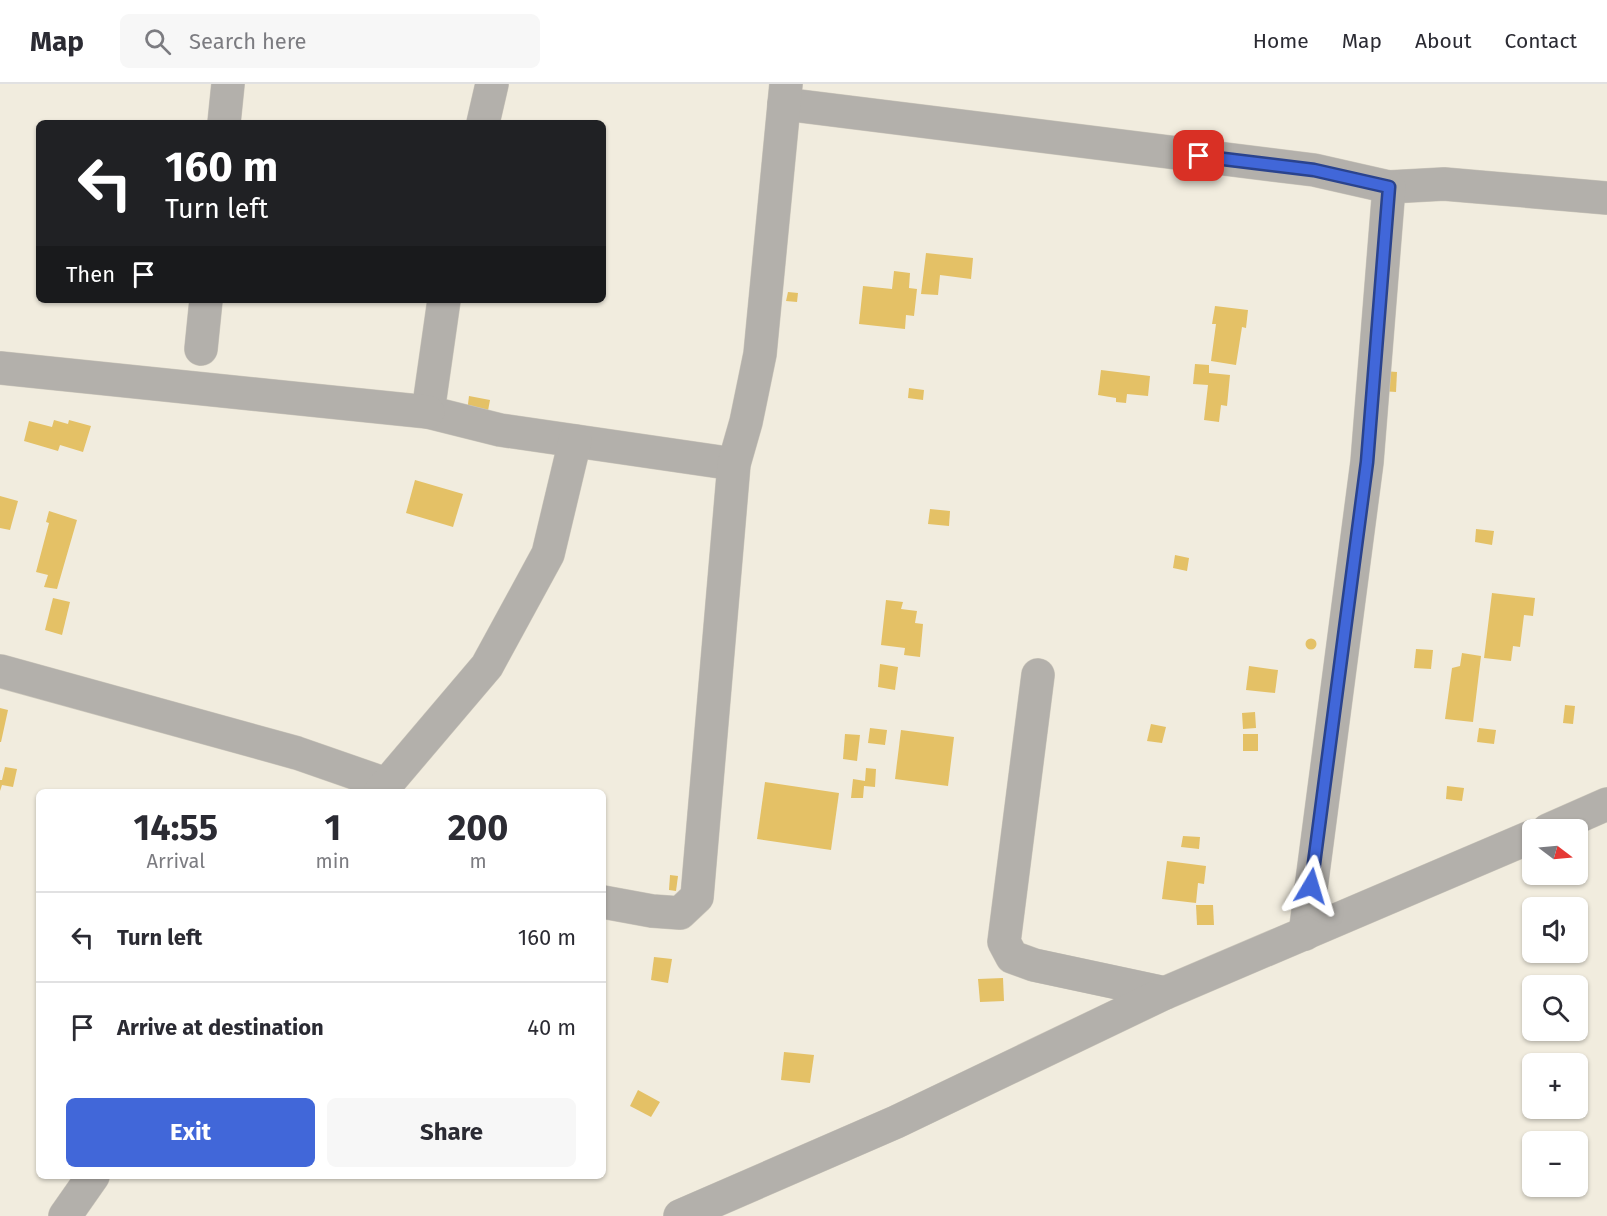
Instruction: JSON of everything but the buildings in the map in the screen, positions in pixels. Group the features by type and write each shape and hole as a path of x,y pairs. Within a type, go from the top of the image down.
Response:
{"street":[{"path":"224,120 228,84"},
{"path":"484,120 492,84"},
{"path":"606,902 680,913 697,897 734,464 746,422 760,354 785,94 1314,170 1389,187 1444,184 1607,198"},
{"path":"1305,934 1367,462 1389,187"},
{"path":"201,349 206,303"},
{"path":"428,412 444,303"},
{"path":"0,368 428,412 500,430 734,464"},
{"path":"0,671 297,753 383,788 411,758 487,666 548,554 575,441"},
{"path":"1038,675 1004,942 1012,957 1034,965 1165,993"},
{"path":"1573,819 1607,804"},
{"path":"680,1216 896,1122 1165,993 1522,841"},
{"path":"65,1216 91,1179"}],"route":[{"path":"1199,156 1314,170 1389,187 1367,462 1311,886"}]}
